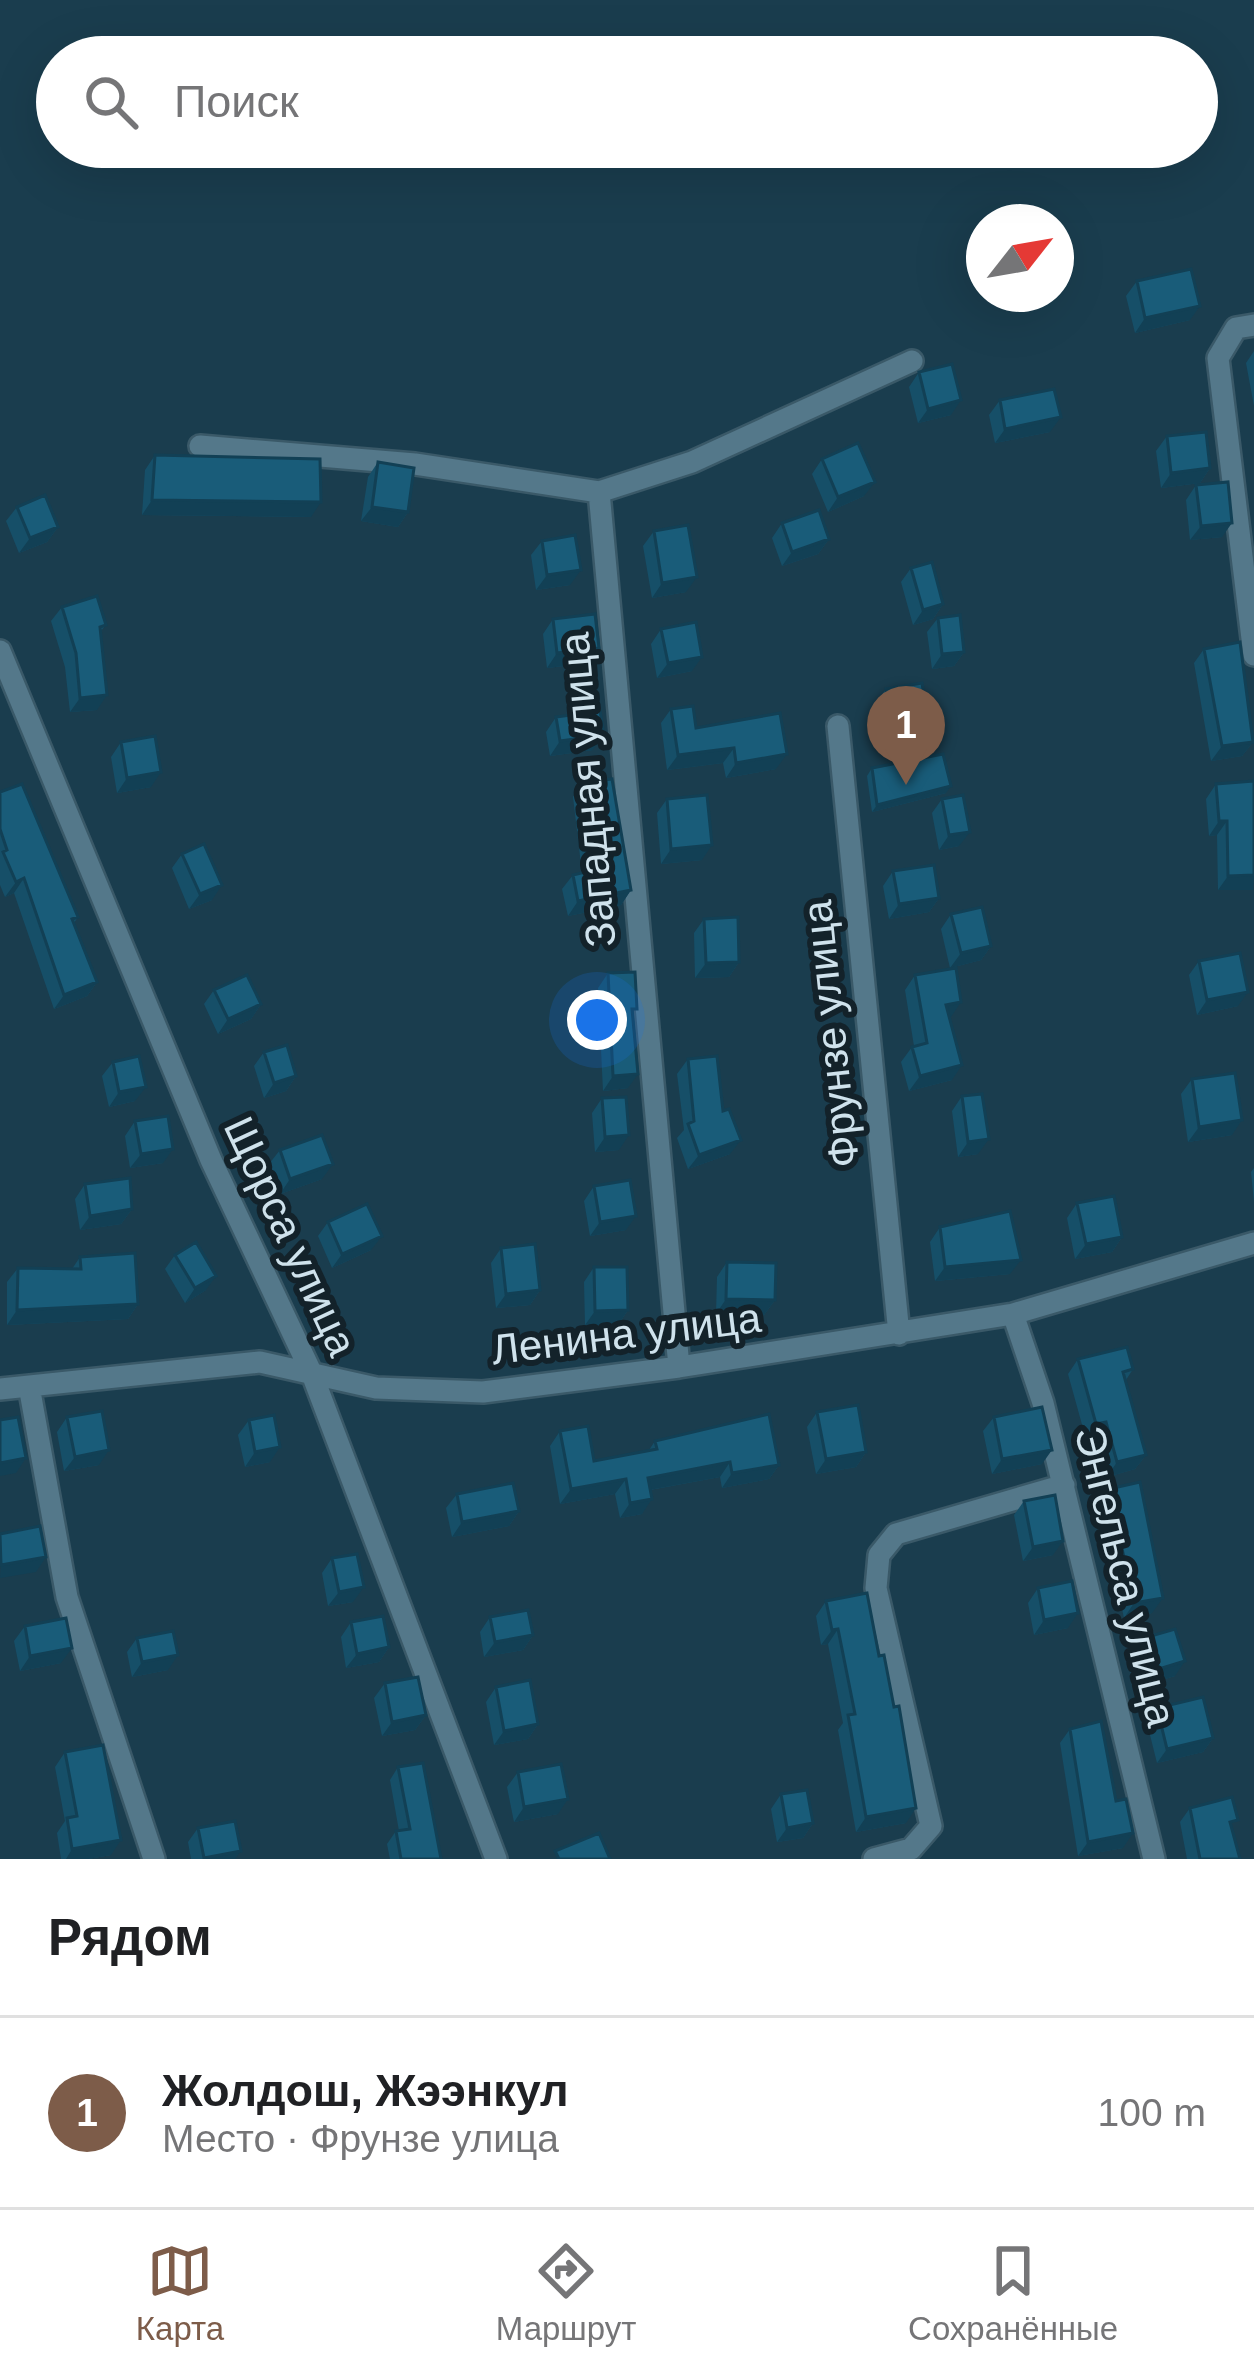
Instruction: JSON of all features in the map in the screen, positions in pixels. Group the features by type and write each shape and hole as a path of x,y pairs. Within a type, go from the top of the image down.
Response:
{"street":[{"path":"1254,325 1235,328 1218,358 1254,655"},
{"path":"200,446 416,464 599,492 692,462 912,361"},
{"name":"Западная улица","path":"599,492 679,1367"},
{"name":"Щорса улица","path":"0,651 212,1160 312,1374 496,1859"},
{"name":"Фрунзе улица","path":"838,726 899,1334"},
{"name":"Ленина улица","path":"0,1389 260,1362 376,1388 483,1392 679,1367 1013,1314 1254,1243"},
{"name":"Энгельса улица","path":"1013,1314 1064,1485 1154,1859"},
{"path":"29,1386 67,1597 154,1859"},
{"path":"874,1859 911,1849 931,1826 877,1588 879,1555 896,1534 1064,1485"}],"building":[{"path":"1191,269 1200,306 1145,318 1137,281"},
{"path":"952,364 961,400 928,409 919,372"},
{"path":"1054,389 1061,417 1005,429 1000,400"},
{"path":"1206,432 1210,468 1171,473 1167,436"},
{"path":"858,443 875,482 838,497 822,459"},
{"path":"155,455 320,459 321,502 152,500"},
{"path":"378,462 414,468 408,512 372,507"},
{"path":"1228,482 1232,523 1201,526 1196,485"},
{"path":"45,495 58,527 30,538 17,507"},
{"path":"819,510 829,539 792,552 782,523"},
{"path":"688,525 697,577 662,583 654,531"},
{"path":"575,535 581,570 547,575 542,541"},
{"path":"932,562 943,604 923,610 911,568"},
{"path":"97,596 106,625 100,627 107,695 80,698 76,653 62,607"},
{"path":"595,614 599,648 557,653 553,619"},
{"path":"960,615 964,652 942,654 938,618"},
{"path":"696,622 702,657 668,663 661,629"},
{"path":"1240,642 1253,742 1222,746 1204,649"},
{"path":"922,683 927,714 891,719 886,689"},
{"path":"693,706 696,728 780,713 787,754 736,763 734,748 678,755 671,709"},
{"path":"600,711 604,735 560,741 556,717"},
{"path":"155,736 161,772 127,778 121,742"},
{"path":"943,754 951,786 877,805 872,768"},
{"path":"612,779 631,890 578,901 573,875 593,870 583,783"},
{"path":"1254,781 1254,875 1228,876 1227,821 1219,821 1216,784"},
{"path":"22,784 78,917 72,919 97,982 64,995 24,878 16,882 3,852 7,850 0,829 0,792"},
{"path":"707,795 712,845 671,849 667,799"},
{"path":"963,795 970,832 949,835 942,799"},
{"path":"204,844 222,885 200,894 182,854"},
{"path":"934,865 939,898 899,904 893,871"},
{"path":"982,907 991,946 961,953 951,914"},
{"path":"738,917 739,962 706,963 704,919"},
{"path":"1240,953 1248,992 1207,1000 1199,961"},
{"path":"956,968 961,1002 946,1005 962,1065 920,1076 912,1047 927,1043 915,975"},
{"path":"635,972 637,1009 632,1009 638,1074 613,1076 608,973"},
{"path":"247,975 261,1004 228,1019 214,990"},
{"path":"287,1045 296,1076 274,1083 264,1052"},
{"path":"139,1056 146,1087 119,1092 113,1062"},
{"path":"717,1056 723,1111 729,1109 741,1140 699,1155 688,1124 694,1121 688,1059"},
{"path":"1235,1073 1242,1120 1199,1127 1192,1079"},
{"path":"982,1094 989,1139 968,1142 962,1096"},
{"path":"626,1097 629,1135 605,1137 602,1098"},
{"path":"168,1116 173,1149 141,1154 135,1121"},
{"path":"322,1135 333,1164 290,1179 280,1150"},
{"path":"130,1178 132,1209 90,1216 85,1184"},
{"path":"630,1180 636,1216 600,1222 594,1186"},
{"path":"1114,1196 1122,1237 1086,1244 1077,1203"},
{"path":"367,1204 382,1236 342,1254 328,1222"},
{"path":"1010,1211 1021,1260 945,1267 940,1227"},
{"path":"196,1242 216,1276 195,1288 175,1255"},
{"path":"535,1244 540,1290 506,1294 501,1248"},
{"path":"135,1253 138,1304 17,1310 18,1268 81,1269 80,1257"},
{"path":"727,1262 776,1263 775,1300 726,1299"},
{"path":"594,1267 627,1267 628,1310 595,1311"},
{"path":"1127,1347 1133,1369 1123,1372 1146,1455 1117,1462 1106,1422 1096,1424 1078,1359"},
{"path":"858,1405 866,1452 826,1459 817,1412"},
{"path":"1042,1407 1052,1450 1002,1459 994,1417"},
{"path":"102,1411 109,1450 75,1457 67,1417"},
{"path":"769,1414 779,1465 732,1473 730,1462 648,1478 652,1499 630,1503 626,1479 571,1489 560,1431 588,1426 594,1461 657,1449 655,1441"},
{"path":"274,1415 280,1447 255,1452 249,1420"},
{"path":"18,1417 26,1458 0,1463 0,1420"},
{"path":"1140,1482 1163,1598 1134,1603 1109,1489"},
{"path":"513,1483 519,1511 462,1522 457,1494"},
{"path":"1055,1495 1063,1541 1033,1547 1024,1501"},
{"path":"40,1526 46,1557 1,1565 0,1534"},
{"path":"357,1554 364,1587 339,1592 332,1558"},
{"path":"1072,1581 1078,1613 1044,1620 1038,1588"},
{"path":"867,1593 879,1656 884,1655 894,1707 899,1706 916,1808 866,1817 848,1715 855,1714 838,1629 832,1630 826,1601"},
{"path":"528,1610 533,1635 495,1642 490,1617"},
{"path":"383,1616 389,1647 357,1654 351,1622"},
{"path":"66,1618 72,1648 30,1656 25,1626"},
{"path":"1175,1629 1185,1661 1146,1673 1137,1640"},
{"path":"173,1631 178,1655 142,1662 137,1638"},
{"path":"418,1677 426,1715 392,1722 385,1683"},
{"path":"530,1680 538,1724 504,1731 496,1687"},
{"path":"1203,1697 1213,1738 1167,1749 1157,1708"},
{"path":"1101,1721 1116,1801 1126,1799 1133,1833 1088,1842 1070,1729"},
{"path":"103,1745 121,1840 72,1849 67,1818 77,1816 65,1752"},
{"path":"423,1763 441,1859 401,1859 396,1831 410,1829 398,1767"},
{"path":"561,1764 568,1799 524,1807 518,1772"},
{"path":"807,1790 813,1823 787,1828 781,1794"},
{"path":"1232,1797 1238,1820 1230,1822 1240,1859 1200,1859 1190,1808"},
{"path":"235,1821 241,1851 204,1858 198,1828"},
{"path":"599,1833 610,1859 559,1859 555,1851"}],"place":[{"name":"Жолдош, Жээнкул","path":"906,785"}]}
